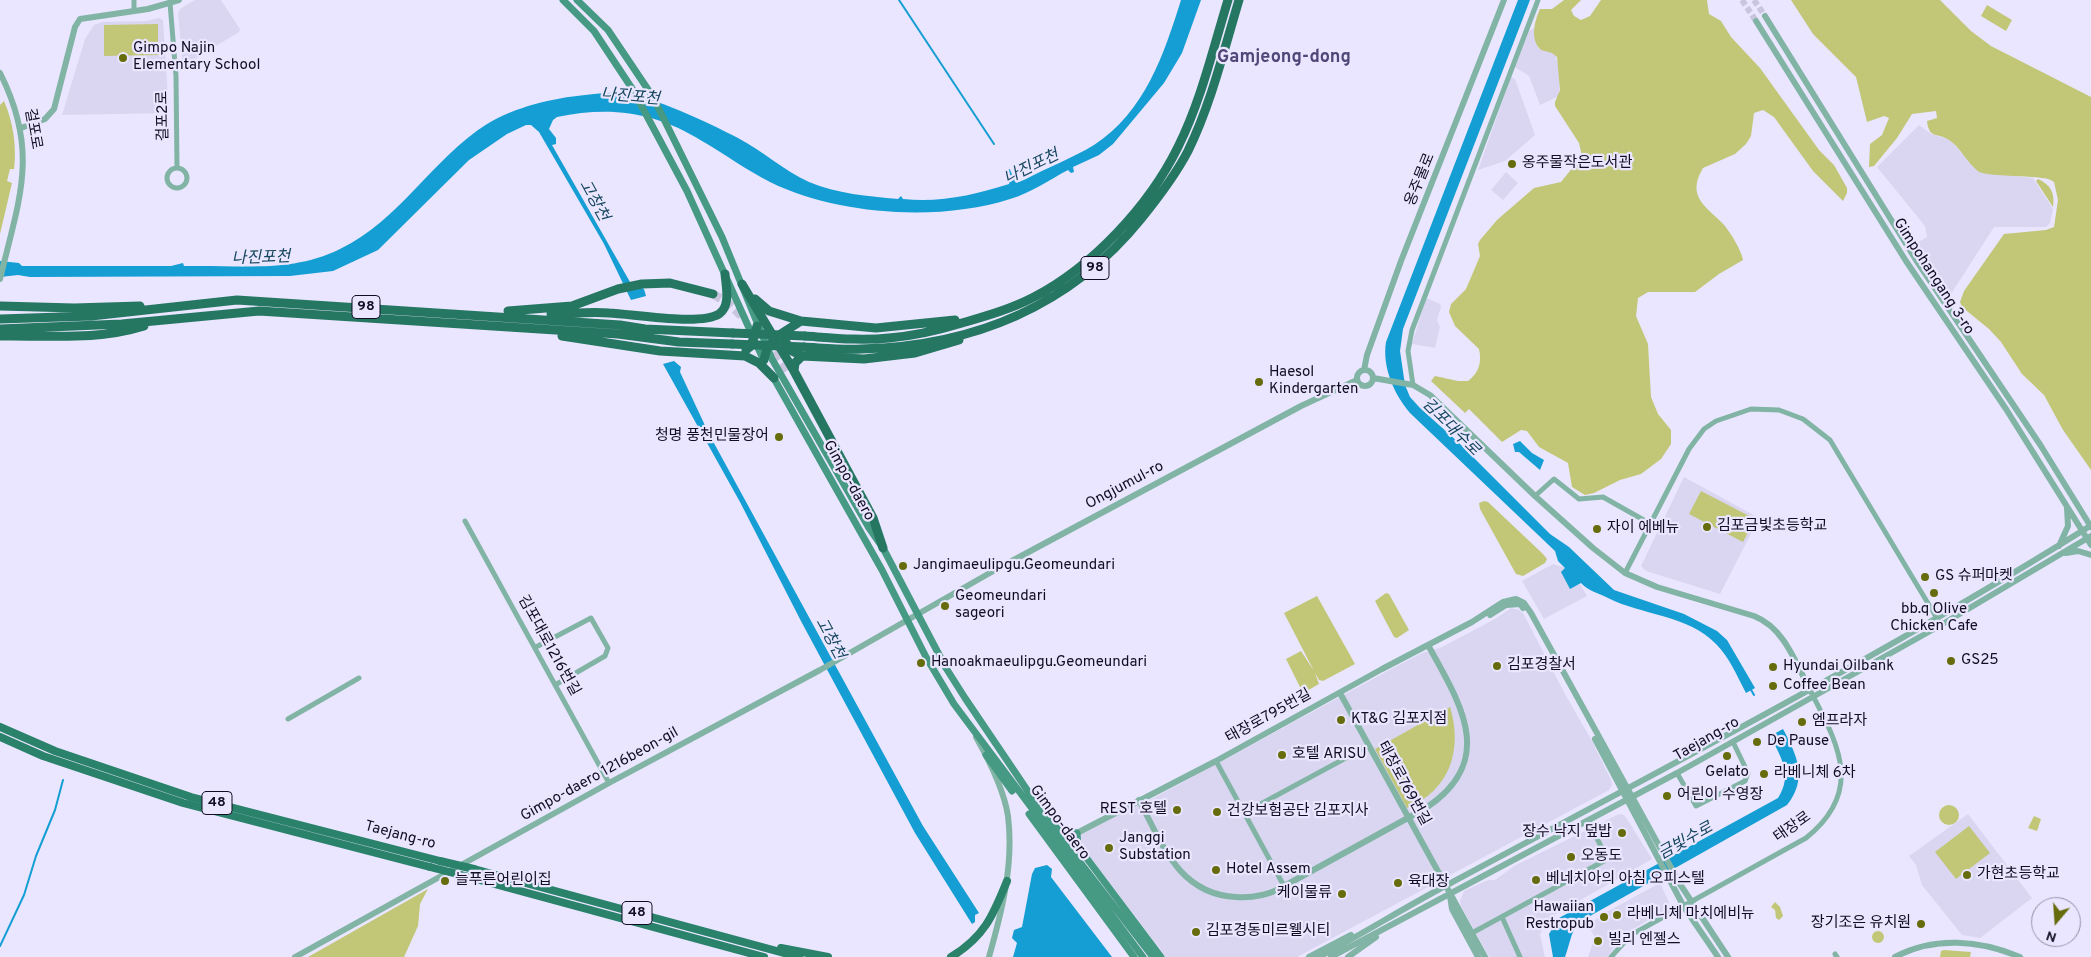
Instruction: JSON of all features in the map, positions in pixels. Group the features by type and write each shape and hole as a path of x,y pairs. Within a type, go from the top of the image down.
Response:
{"highway":[{"name":"98","path":"0,319 91,316 237,300 503,316 620,325 654,330 890,338 939,330 982,317 1033,298 1058,283 1102,247 1147,197 1171,161 1187,127 1228,0"},
{"name":"98","path":"0,329 160,321 196,315 259,311 618,334 679,342 732,344 803,351 890,348 978,332 1020,315 1064,290 1109,254 1146,213 1170,181 1187,152 1210,93 1239,0"},
{"path":"503,316 607,312 668,318 710,318 720,313 725,307 727,294 725,274"},
{"path":"460,313 555,309 581,304 618,289 642,284 670,283 712,294"},
{"path":"742,284 768,311 801,321 860,328 892,328 982,317"},
{"path":"742,284 775,338 791,371 873,518 883,548"},
{"path":"0,306 74,308 181,305"},
{"path":"0,336 76,337 107,334 160,321"},
{"path":"764,360 767,348 775,338 789,327 801,321"},
{"path":"737,354 752,346 757,326"},
{"path":"789,327 786,341 792,351 803,351"},
{"path":"505,328 660,351 737,354 759,363 774,378"},
{"path":"0,343 20,336"},
{"path":"791,371 803,351"}],"main road":[{"name":"Gimpo-daero","path":"563,0 594,31 633,90 725,274 764,360 908,620 926,657 972,730 996,759 1045,828 1143,957"},
{"name":"Gimpo-daero","path":"577,0 608,30 653,97 678,144 742,284 767,348 796,403 869,528 883,548 946,668 1048,821 1153,957"},
{"name":"Taejang-ro","path":"0,727 55,751 191,797 440,860 799,957"},
{"name":"Taejang-ro","path":"0,737 43,756 149,793 762,957"},
{"name":"Gimpo-daero","path":"986,755 1134,957"},
{"name":"Gimpo-daero","path":"1017,774 1079,849 1161,957"},
{"path":"1060,828 1077,832 1076,841 1079,849"},
{"path":"951,957 975,940 986,928 995,913 1007,881"},
{"path":"748,942 828,957"}],"street":[{"path":"134,0 134,10"},
{"path":"21,128 44,114 52,104 72,22 76,17 80,15 134,10 179,0"},
{"name":"옹주물로","path":"1364,370 1367,355 1401,261 1504,0"},
{"path":"1413,385 1408,344 1431,276 1538,0"},
{"name":"걸포2로","path":"170,1 176,76 177,168"},
{"name":"Gimpohangang 3-ro","path":"1765,16 1916,260 2041,446 2091,526"},
{"name":"Gimpohangang 3-ro","path":"1756,20 1906,261 2006,409 2082,531 2090,540"},
{"name":"걸포로","path":"0,73 14,103 21,128 23,175 0,279"},
{"path":"1364,370 1370,371 1373,378 1372,383 1365,386 1360,385 1357,380 1358,374 1364,370"},
{"path":"1373,378 1388,379 1413,385 1446,408 1535,496 1593,548 1625,573 1651,585 1768,622 1780,634 1813,696"},
{"name":"Ongjumul-ro","path":"908,620 1301,406 1357,380"},
{"path":"1625,573 1649,523 1689,449 1710,425 1743,410 1769,409 1788,413 1810,423 1834,446 1941,625"},
{"path":"1535,496 1554,479 1579,499 1603,497 1649,523"},
{"path":"2058,547 2068,526 2067,507"},
{"name":"김포대로1216번길","path":"466,521 609,783"},
{"name":"Taejang-ro","path":"1331,957 1385,926 1446,886 1626,791 1936,617 2091,526"},
{"name":"Taejang-ro","path":"1319,957 1450,894 1588,822 2090,540"},
{"path":"2065,553 2078,552 2091,555"},
{"name":"태장로795번길","path":"1077,832 1216,761 1472,622 1484,618 1506,605 1516,603 1523,607 1626,791"},
{"path":"536,647 591,618 608,648 605,656 555,685"},
{"name":"Gimpo-daero 1216beon-gil","path":"295,957 302,955 609,783 820,670 908,620"},
{"path":"1139,800 1176,866 1192,883 1218,895 1241,898 1268,894 1284,886 1408,818 1438,800 1453,785 1462,765 1467,742 1463,712 1428,645"},
{"path":"288,719 359,678"},
{"name":"태장로769번길","path":"1340,693 1450,894"},
{"name":"태장로","path":"1611,957 1631,935 1806,838 1830,814 1840,785 1841,758 1830,728 1813,696"},
{"path":"972,730 986,755 1008,815 1007,881 999,922 989,957"},
{"path":"1677,773 1696,806 1745,781 1748,773 1733,742"},
{"path":"1244,813 1368,746"},
{"path":"1216,761 1284,886"},
{"path":"1626,791 1677,886 1684,907 1718,957"},
{"path":"1472,933 1604,860 1605,854 1588,822"},
{"path":"1677,886 1728,957"},
{"path":"1450,894 1485,957"},
{"path":"1450,894 1452,909 1478,957"},
{"path":"1502,917 1520,957"},
{"path":"1309,957 1354,933 1385,926"},
{"path":"1348,957 1385,926"},
{"path":"1895,957 1918,948 1948,942 1977,944 2020,957"}],"shaded area":[{"path":"195,0 221,0 240,29 239,32 183,66 178,14 180,9"},
{"name":"Gimpo Najin Elementary School","path":"159,18 163,20 169,113 62,115 85,39 94,25 102,22 147,21"},
{"path":"1534,28 1538,48 1555,54 1560,73 1559,96 1540,105 1529,76 1515,67 1529,31"},
{"path":"1511,77 1515,79 1535,135 1505,161 1478,170"},
{"path":"1919,125 1931,134 1949,139 1979,172 2033,178 2053,209 2050,223 2046,227 1994,227 1951,294 1917,243 1927,237 1925,226 1877,167"},
{"path":"1506,172 1518,183 1503,200 1491,190"},
{"path":"1426,298 1440,304 1441,307 1437,320 1440,327 1435,348 1412,344"},
{"name":"김포금빛초등학교","path":"1684,477 1759,518 1720,594 1646,571 1641,566"},
{"path":"1553,564 1565,568 1570,588 1580,584 1587,596 1544,619 1522,581"},
{"path":"1511,608 1523,613 1592,741 1611,780 1612,785 1609,790 1297,957 1166,957 1080,844 1081,834 1130,807 1152,799 1395,667 1422,653 1442,647 1495,619"},
{"path":"1619,814 1624,815 1627,819 1652,859 1546,920 1540,935 1545,957 1489,957 1461,906 1460,901 1464,891 1488,880 1495,880 1514,866"},
{"name":"가현초등학교","path":"1968,814 2031,899 1980,938 1962,935 1922,885 1916,865 1909,856"},
{"path":"1660,883 1669,902 1667,909 1625,934 1607,957 1588,957 1595,937 1588,926 1601,915"}],"green space":[{"path":"1564,0 1581,0 1571,10 1574,16 1581,20 1590,16 1601,0 1707,0 1709,14 1721,21 1731,37 1760,68 1819,150 1834,165 1847,188 1843,201 1813,171 1774,117 1763,110 1754,113 1751,136 1746,144 1735,154 1703,168 1696,187 1698,195 1706,207 1728,230 1743,260 1719,274 1695,292 1648,292 1638,298 1636,316 1648,344 1651,397 1658,414 1671,430 1671,444 1661,459 1641,474 1620,480 1594,493 1585,495 1572,487 1568,463 1539,447 1527,431 1521,430 1502,442 1469,409 1465,413 1431,381 1435,376 1468,381 1479,367 1479,349 1455,326 1449,312 1451,304 1466,289 1480,256 1478,244 1480,240 1497,220 1534,188 1561,182 1582,156 1579,143 1555,106 1560,90 1557,57 1552,53 1541,50 1534,36 1536,19 1540,9 1552,9"},
{"path":"1791,0 1940,0 1971,31 1991,46 2091,97 2091,470 2063,430 2044,395 2022,374 2001,342 1989,329 1962,307 1960,302 1964,291 2004,234 2046,230 2054,227 2058,200 2054,182 2042,178 1979,172 1953,143 1930,131 1927,121 1937,118 1936,111 1912,114 1897,138 1874,166 1869,167 1870,144 1882,135 1889,118 1884,116 1867,122 1856,77 1813,34"},
{"path":"1987,5 2012,20 2006,31 1981,16"},
{"path":"158,24 158,55 104,56 104,25"},
{"path":"4,101 14,134 15,161 14,169 10,169 7,181 12,183 0,234 0,105"},
{"path":"2038,179 2051,190 2053,194 2053,207 2036,181"},
{"path":"1701,491 1755,519 1743,542 1689,514"},
{"path":"1488,502 1543,554 1547,559 1545,563 1523,576 1516,574 1480,509 1479,503"},
{"path":"1386,593 1389,594 1409,630 1397,638 1394,637 1375,601"},
{"path":"1317,596 1355,664 1323,681 1319,680 1315,673 1319,684 1305,692 1301,689 1286,659 1301,651 1314,671 1284,613"},
{"path":"1450,707 1455,738 1450,767 1434,791 1407,808 1375,749"},
{"path":"1949,805 1956,808 1959,815 1956,822 1949,825 1942,822 1939,815 1942,808"},
{"path":"2034,816 2041,819 2037,831 2028,828"},
{"path":"1969,826 1990,853 1956,879 1935,852"},
{"path":"428,889 420,904 418,926 404,957 308,957"},
{"path":"1775,902 1780,907 1783,916 1779,920 1776,918 1775,910 1771,907"},
{"path":"1876,931 1880,931 1884,937 1880,943 1876,943 1872,939 1872,935"},
{"path":"1941,951 1971,952 1970,957 1940,957"}],"water":[{"name":"나진포천","path":"1181,0 1201,0 1182,53 1164,83 1113,144 1099,155 1073,167 1074,172 1071,173 1068,170 1025,193 982,206 952,211 889,212 826,202 770,182 711,146 667,123 632,114 614,112 596,112 557,117 553,120 549,129 556,138 556,144 552,145 630,282 644,289 646,296 631,300 604,244 539,132 531,125 526,125 507,134 469,160 378,250 333,271 290,276 30,277 18,275 0,277 0,261 19,263 22,266 171,266 183,263 184,266 247,267 285,265 322,257 361,237 381,222 449,154 487,124 534,104 560,98 603,93 634,95 681,111 738,138 809,182 842,192 898,199 901,196 903,199 930,200 983,192 1009,184 1010,178 1014,176 1019,182 1026,179 1086,150 1112,132 1127,116 1150,80 1167,41"},
{"path":"1518,0 1530,0 1403,329 1400,351 1405,385 1410,397 1420,408 1458,442 1550,534 1569,547 1614,590 1684,614 1717,631 1727,640 1755,688 1746,693 1725,655 1705,634 1679,621 1621,604 1590,590 1581,583 1570,589 1561,572 1565,568 1558,561 1555,551 1410,413 1404,406 1390,380 1386,361 1386,342"},
{"path":"674,361 681,367 680,372 709,434 923,826 979,913 975,915 975,922 972,924 915,833 802,623 740,502 663,364"},
{"path":"1520,441 1532,453 1544,460 1540,470 1519,452 1515,452 1513,444"},
{"path":"1783,729 1796,758 1799,776 1797,786 1787,805 1584,918 1573,932 1565,957 1553,957 1549,934 1559,918 1778,798 1785,782 1784,766 1770,736"},
{"path":"1047,865 1052,869 1051,877 1112,957 1013,957 1017,943 1012,938 1014,930 1022,927 1032,874 1035,868"}],"waterway":[{"path":"899,0 994,144"},
{"name":"나진포천","path":"1009,170 1012,177"},
{"name":"김포대수로","path":"1750,688 1754,695"},
{"path":"0,946 24,895 36,856 55,810 63,780"}],"tunnel":[{"path":"1742,0 1756,21"},
{"path":"1754,0 1765,16"},
{"path":"713,294 728,303 745,319"},
{"path":"765,342 788,371"}],"place":[{"name":"Gimpo Najin Elementary School","path":"123,58"},
{"name":"옹주물작은도서관","path":"1512,164"},
{"name":"Haesol Kindergarten","path":"1259,382"},
{"name":"청명 풍천민물장어","path":"779,437"},
{"name":"김포금빛초등학교","path":"1707,527"},
{"name":"자이 에베뉴","path":"1597,529"},
{"name":"Jangimaeulipgu.Geomeundari","path":"903,566"},
{"name":"GS 슈퍼마켓","path":"1925,577"},
{"name":"bb.q Olive Chicken Cafe","path":"1934,593"},
{"name":"Geomeundari sageori","path":"945,606"},
{"name":"GS25","path":"1951,661"},
{"name":"Hanoakmaeulipgu.Geomeundari","path":"921,663"},
{"name":"김포경찰서","path":"1497,666"},
{"name":"Hyundai Oilbank","path":"1773,667"},
{"name":"Coffee Bean","path":"1773,686"},
{"name":"KT&G 김포지점","path":"1341,720"},
{"name":"엠프라자","path":"1802,722"},
{"name":"De Pause","path":"1757,742"},
{"name":"호텔 ARISU","path":"1282,755"},
{"name":"Gelato","path":"1727,756"},
{"name":"라베니체 6차","path":"1764,774"},
{"name":"어린이 수영장","path":"1667,796"},
{"name":"REST 호텔","path":"1177,810"},
{"name":"건강보험공단 김포지사","path":"1217,812"},
{"name":"장수 낙지 덮밥","path":"1622,833"},
{"name":"Janggi Substation","path":"1109,848"},
{"name":"오동도","path":"1571,857"},
{"name":"Hotel Assem","path":"1216,870"},
{"name":"가현초등학교","path":"1967,875"},
{"name":"베네치아의 아침 오피스텔","path":"1536,880"},
{"name":"늘푸른어린이집","path":"445,881"},
{"name":"육대장","path":"1398,883"},
{"name":"케이물류","path":"1342,894"},
{"name":"라베니체 마치에비뉴","path":"1617,915"},
{"name":"Hawaiian Restropub","path":"1604,917"},
{"name":"장기조은 유치원","path":"1921,924"},
{"name":"김포경동미르웰시티","path":"1196,932"},
{"name":"빌리 엔젤스","path":"1598,941"}],"district":[{"name":"Gamjeong-dong","path":"1284,58"}],"water label":[{"name":"고창천","path":"593,201"},
{"name":"고창천","path":"829,639"},
{"name":"금빛수로","path":"1686,842"}]}
